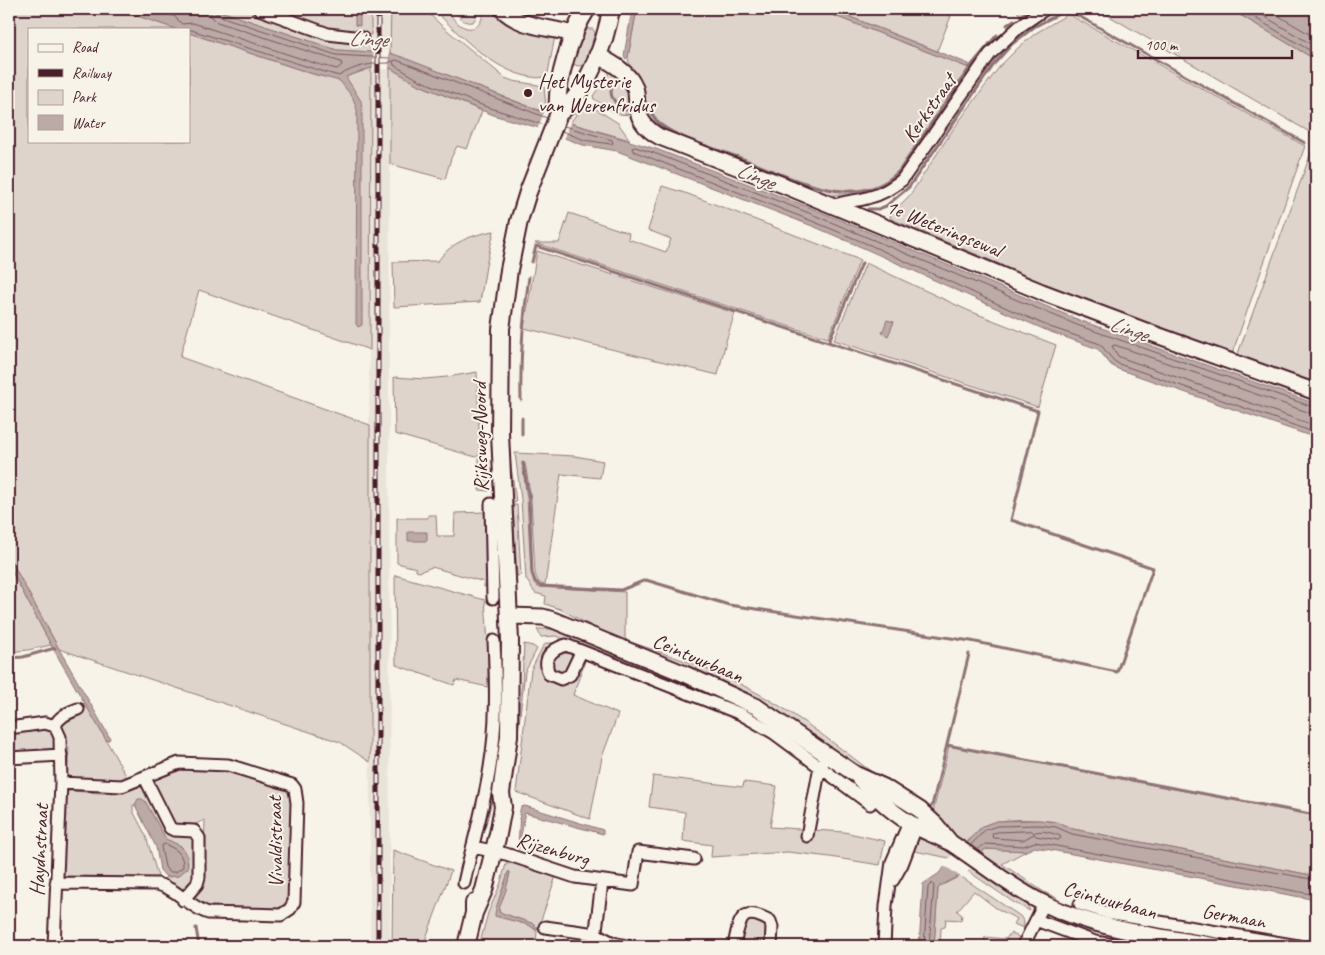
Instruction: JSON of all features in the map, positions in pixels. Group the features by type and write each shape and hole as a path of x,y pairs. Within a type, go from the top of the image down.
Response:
{"main road":[{"name":"Rijksweg-Noord","path":"466,946 474,913 475,889 483,850 494,806 501,793 498,768 509,728 509,616 500,434 501,329 509,270 528,192 550,135 559,114 580,92 588,77 606,30 611,9"},
{"name":"Rijksweg-Noord","path":"559,114 557,99 559,84 565,62 585,12"},
{"path":"585,12 599,16 606,30"},
{"path":"565,62 569,72 575,78 581,80 588,77"}],"street":[{"path":"259,9 328,34 362,38"},
{"path":"502,9 512,18 525,24 560,30 575,36"},
{"name":"Kerkstraat","path":"833,206 845,200 866,199 887,192 902,180 990,54 1020,26 1045,9"},
{"name":"1e Weteringsewal","path":"597,55 616,66 632,81 636,90 639,116 653,133 1042,292 1316,392"},
{"name":"Rijksweg-Noord","path":"491,504 493,598"},
{"name":"Ceintuurbaan","path":"509,616 543,617 553,620 684,674 757,707 824,761 884,787 920,810 953,844"},
{"name":"Rijksweg-Noord","path":"464,883 483,850 498,768 495,727 494,641"},
{"path":"581,652 741,714 824,761 870,804"},
{"path":"9,728 45,723 55,726 57,720 62,716 78,709"},
{"name":"Haydnstraat","path":"54,946 61,783 60,738 55,726"},
{"path":"9,758 61,755"},
{"path":"807,836 824,761"},
{"name":"Vivaldistraat","path":"56,883 157,884 168,886 196,909 208,913 281,915 290,909 294,902 298,803 295,789 292,785 228,765 179,763 122,786 61,783"},
{"name":"Ceintuurbaan","path":"855,774 876,798 912,825 953,844 1016,888 1044,904 1080,919 1118,928 1162,930 1216,946"},
{"path":"145,778 170,828 194,831 199,838 199,877 197,884 183,900"},
{"path":"884,946 886,906 892,862 920,810"},
{"name":"Rijzenburg","path":"483,850 506,854 575,877 633,885 638,852 694,859"},
{"name":"Rijzenburg","path":"594,946 602,882"},
{"path":"1023,946 1044,904"},
{"name":"Germaan","path":"1080,904 1162,930 1298,946"},
{"path":"734,946 739,920 743,916 749,915 770,921 772,927 771,946"},
{"path":"1036,920 1096,942 1120,946"},
{"path":"546,927 596,934 613,943 627,946"}],"shaded area":[{"path":"371,9 391,9 389,364 390,946 370,946 369,168"}],"green space":[{"path":"9,9 117,9 173,28 28,28 28,142 190,142 190,33 313,74 337,80 371,68 370,350 199,290 180,357 370,425 370,762 340,742 59,649 9,557"},
{"path":"214,9 250,9 329,39 371,44 371,52 337,50"},
{"path":"269,9 371,9 371,35 318,27"},
{"path":"391,9 424,9 505,78 544,86 546,107 544,112 390,53"},
{"path":"433,9 447,9 458,23 465,27 474,28 482,19 482,9 493,9 507,21 555,36 548,73 538,78 503,68 490,60 454,30"},
{"path":"454,9 474,9 475,19 473,22 464,21"},
{"path":"637,9 817,9 969,68 954,87 898,172 891,179 862,191 828,196 673,137 651,124 645,114 630,69 628,57"},
{"path":"830,9 937,9 937,11 951,16 937,51"},
{"path":"1016,9 1039,9 1021,18"},
{"path":"1097,9 1230,9 1316,60 1316,134 1313,134"},
{"path":"1068,14 1305,146 1231,357 1003,272 1002,265 891,219 890,215 910,195 954,128 1000,66 1036,33"},
{"path":"588,29 593,29 595,33 592,42 594,48 585,63 579,66 575,65 571,62 580,35"},
{"path":"390,68 417,84 482,111 467,149 457,146 451,158 445,179 390,164"},
{"path":"613,68 627,89 632,113 617,113 594,99 593,96"},
{"path":"588,104 618,123 630,140 570,123 578,112"},
{"path":"1312,150 1316,152 1316,387 1236,359"},
{"path":"662,186 688,194 860,260 828,338 535,243 559,243 569,213 629,233 628,239 666,252 671,239 648,230"},
{"path":"494,231 480,302 394,307 393,262 438,261 443,254 463,240"},
{"path":"537,251 735,313 718,375 524,328"},
{"path":"866,263 967,310 1056,345 1038,407 834,340"},
{"path":"477,372 480,454 476,457 395,434 394,377 425,379"},
{"path":"515,453 575,456 603,461 600,478 561,474 545,585 539,582 535,573 531,498 525,463 522,463 527,499 531,571 534,583 538,587 625,592 625,638 628,641 719,674 768,699 824,736 896,790 560,609 545,604 546,596 535,593 526,579 521,499"},
{"path":"479,457 489,460 489,491 479,490"},
{"path":"510,459 516,502 513,503 507,462"},
{"path":"513,505 517,505 521,575 517,576"},
{"path":"488,512 488,586 484,587 484,582 432,567 419,572 416,571 416,568 397,563 397,518 428,518 428,515 436,515 437,536 454,536 455,513"},
{"path":"9,566 51,645 9,652"},
{"path":"395,575 485,600 488,643 488,687 456,680 454,685 396,665"},
{"path":"537,629 553,629 569,633 733,701 766,719 814,753 812,755 805,752 807,749 654,675 556,636 541,637"},
{"path":"547,643 554,644 547,651 555,681 586,658 573,695 618,714 602,757 590,819 516,792 531,670 543,646"},
{"path":"524,644 537,649 525,672 518,733 516,733 522,682"},
{"path":"565,650 575,654 566,673 560,674 552,670 551,658"},
{"path":"85,703 128,779 122,781 67,779 69,747 66,747 65,735 60,724 80,705"},
{"path":"47,727 55,732 55,746 52,750 9,753 9,731"},
{"path":"949,746 1316,816 1316,876 1073,829 1060,823 1048,821 1007,820 988,824 966,843 947,833 932,816"},
{"path":"182,768 227,770 285,789 292,799 288,900 282,908 209,906 201,905 195,901 194,895 203,878 205,820 191,826 174,825 153,784 155,780"},
{"path":"494,772 497,773 498,777 485,828 482,825"},
{"path":"653,776 743,787 744,782 777,786 770,827 844,832 885,841 880,865 788,852 711,857 712,845 683,841 685,812 649,807"},
{"path":"137,787 144,788 165,829 185,834 195,841 193,881 184,891 163,880 166,877 178,876 188,863 187,856 181,846 166,840 136,803 133,805 133,811 146,836 159,880 63,876 67,791 112,793"},
{"path":"929,837 1026,902 1030,911 1013,902 949,858 910,850 916,839"},
{"path":"985,849 1026,851 1002,864 1044,892 1057,898 1055,904 1036,894 980,855"},
{"path":"393,850 451,871 423,946 392,946"},
{"path":"516,863 556,876 538,929 534,924 499,912 510,872 508,872 498,902 496,916 529,925 537,931 536,946 479,946 488,913 500,885 506,864"},
{"path":"960,876 1020,916 1024,922 1023,928 1014,924 1017,919 996,908 974,891 957,911 962,915 961,920 946,919 945,927 941,928 940,946 934,946 938,889 940,886"},
{"path":"1053,915 1158,942 1157,946 1152,946 1152,943 1146,942 1145,946 1141,945 1141,942 1083,930 1061,922 1059,924 1051,920"},
{"path":"752,919 765,926 767,946 738,946 744,921"},
{"path":"1169,927 1282,946 1246,946 1167,932"},
{"path":"1010,933 1019,937 1015,946 984,946 985,937 1006,939"}],"water":[{"path":"117,9 214,9 337,50 390,53 402,57 570,123 656,149 811,208 1079,320 1316,404 1316,438 1118,369 1111,365 1098,349 1048,331 815,227 617,151 583,145 536,127 496,116 417,84 390,68 371,68 346,77 361,101 362,110 362,325 358,327 356,324 357,110 353,98 340,81 313,74 190,33 190,28 173,28"},
{"path":"355,9 360,9 360,26 355,25"},
{"path":"632,9 637,9 628,57 626,59 624,56"},
{"path":"817,9 830,9 969,64 969,68"},
{"path":"1230,9 1316,9 1316,60"},
{"path":"887,320 894,322 888,336 882,333"},
{"path":"408,532 427,532 427,541 408,541"},
{"path":"9,557 110,738 109,740 106,740 51,645 9,566"},
{"path":"138,799 145,801 166,839 181,846 187,856 188,868 178,876 166,877 160,870 156,847 135,805"},
{"path":"525,806 603,830 603,834 525,813 518,849 520,811 521,807"},
{"path":"1039,820 1057,822 1073,829 1316,876 1316,900 1035,847 1026,851 985,849 960,876 940,886 938,889 934,946 919,946 923,884 938,874 983,826 996,821"},
{"path":"508,872 510,872 506,890 499,912 534,924 537,931 529,925 495,916"}],"pier":[{"path":"373,50 389,50 389,69 373,69"},
{"path":"545,110 571,121 564,140 537,130"},
{"path":"963,843 982,856 962,878 942,866"}],"waterway":[{"path":"1021,15 1031,9"},
{"path":"868,209 878,209 886,206 909,187 995,63 1012,44 1034,27 1068,9"},
{"path":"1068,10 1305,143"},
{"path":"1007,25 1014,20"},
{"name":"Linge","path":"647,108 650,109 654,118 659,123 678,135 789,177 831,190 852,191 867,189 880,185 899,171 971,66 997,35"},
{"path":"615,80 611,89 612,96 622,110 626,110"},
{"path":"523,463 529,498 532,573 535,581 540,586 621,590 646,580 729,605 971,641 1117,672 1153,568 1011,520 1038,411 536,246 532,262"},
{"path":"829,341 862,263"},
{"path":"521,400 522,338 529,277"},
{"path":"522,418 522,434"},
{"path":"9,658 23,657 55,648"},
{"path":"932,806 969,654"},
{"path":"947,745 1316,815"},
{"path":"196,928 199,946"}],"railway":[{"path":"378,9 378,946"}],"place":[{"name":"Het Mysterie van Werenfridus","path":"528,93"}]}
